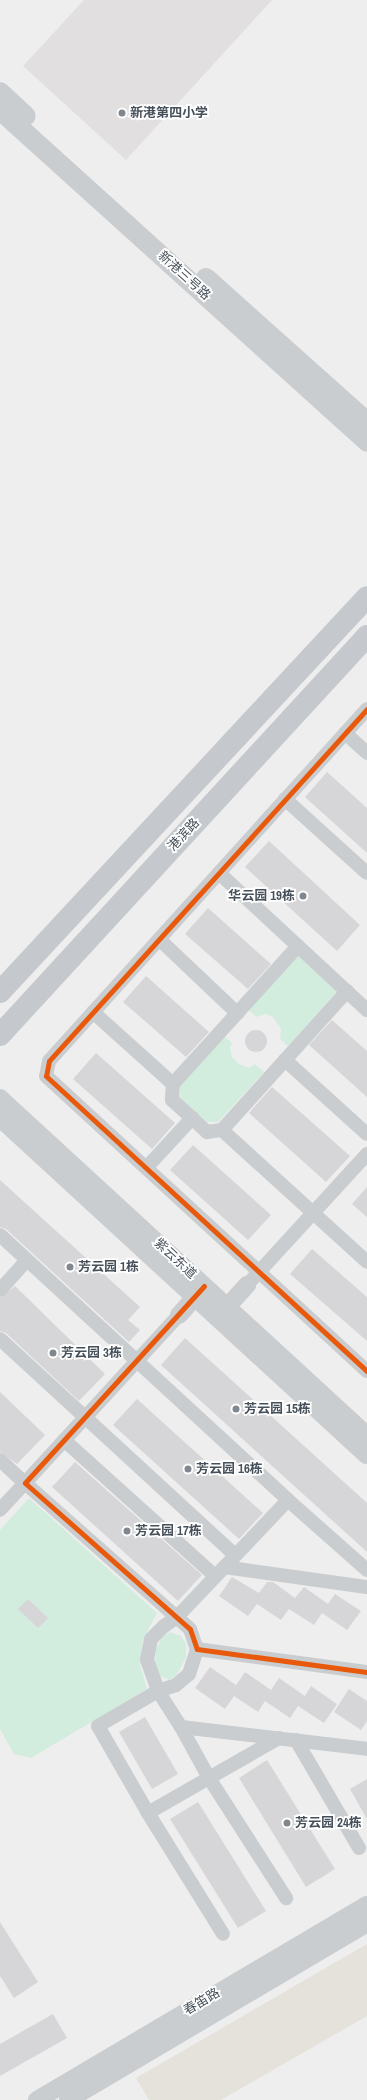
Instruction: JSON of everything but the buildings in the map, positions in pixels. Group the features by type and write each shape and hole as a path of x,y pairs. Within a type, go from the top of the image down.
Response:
{"main road":[{"name":"新港三号路","path":"0,92 367,422"},
{"name":"新港三号路","path":"0,110 367,442"},
{"path":"0,992 367,597"},
{"name":"港滨路","path":"0,1035 367,636"}],"street":[{"path":"367,709 49,1061 46,1076 260,1271 367,1371"},
{"path":"345,734 367,753"},
{"path":"285,799 367,873"},
{"path":"218,873 367,1010"},
{"path":"159,939 237,1014"},
{"path":"298,946 173,1084 172,1100 206,1132 222,1130 347,991"},
{"path":"93,1012 173,1084"},
{"path":"285,1060 367,1134"},
{"name":"紫云东道","path":"0,1098 367,1455"},
{"name":"紫云东道","path":"0,1118 199,1291"},
{"path":"146,1167 192,1118"},
{"path":"222,1130 314,1212 367,1262"},
{"path":"222,1313 367,1154"},
{"path":"0,1235 288,1500 367,1570"},
{"path":"0,1290 27,1260"},
{"path":"0,1510 179,1315 199,1291"},
{"name":"紫云东道","path":"222,1313 367,1436"},
{"path":"0,1339 84,1418 235,1555"},
{"path":"64,1440 220,1571 367,1587"},
{"path":"0,1460 190,1629 197,1649 189,1674 176,1685 158,1691 98,1726 148,1813 223,1934"},
{"path":"286,1898 209,1778 181,1727 158,1691 147,1660 152,1639 164,1626 177,1617 288,1500"},
{"path":"197,1649 367,1672"},
{"path":"181,1727 367,1749"},
{"path":"148,1813 279,1738"},
{"path":"296,1740 359,1848"},
{"name":"春笛路","path":"37,2100 367,1905"},
{"name":"春笛路","path":"68,2100 367,1923"}],"shaded area":[{"name":"新港第四小学","path":"84,0 272,0 126,160 23,66"},
{"path":"367,1944 367,2016 221,2100 149,2100 136,2078"}],"green space":[{"path":"297,955 337,991 288,1046 280,1039 281,1029 273,1017 266,1014 256,1017 248,1009"},
{"path":"223,1035 232,1043 230,1048 232,1057 239,1064 249,1068 255,1064 264,1072 218,1122 207,1122 180,1098 180,1086"},
{"path":"29,1498 157,1613 143,1639 140,1665 147,1689 31,1758 14,1754 0,1729 0,1530"},
{"path":"170,1632 181,1636 186,1644 186,1657 176,1676 169,1680 160,1676 155,1664 156,1649 162,1638"}],"cycle path":[{"path":"367,709 49,1061 46,1076 367,1371"},
{"path":"204,1286 25,1483 190,1629 197,1649 367,1672"}],"place":[{"name":"新港第四小学","path":"122,113"},
{"name":"华云园 19栋","path":"303,896"},
{"name":"芳云园 1栋","path":"70,1267"},
{"name":"芳云园 3栋","path":"53,1353"},
{"name":"芳云园 15栋","path":"236,1409"},
{"name":"芳云园 16栋","path":"188,1469"},
{"name":"芳云园 17栋","path":"127,1531"},
{"name":"芳云园 24栋","path":"287,1823"}]}
